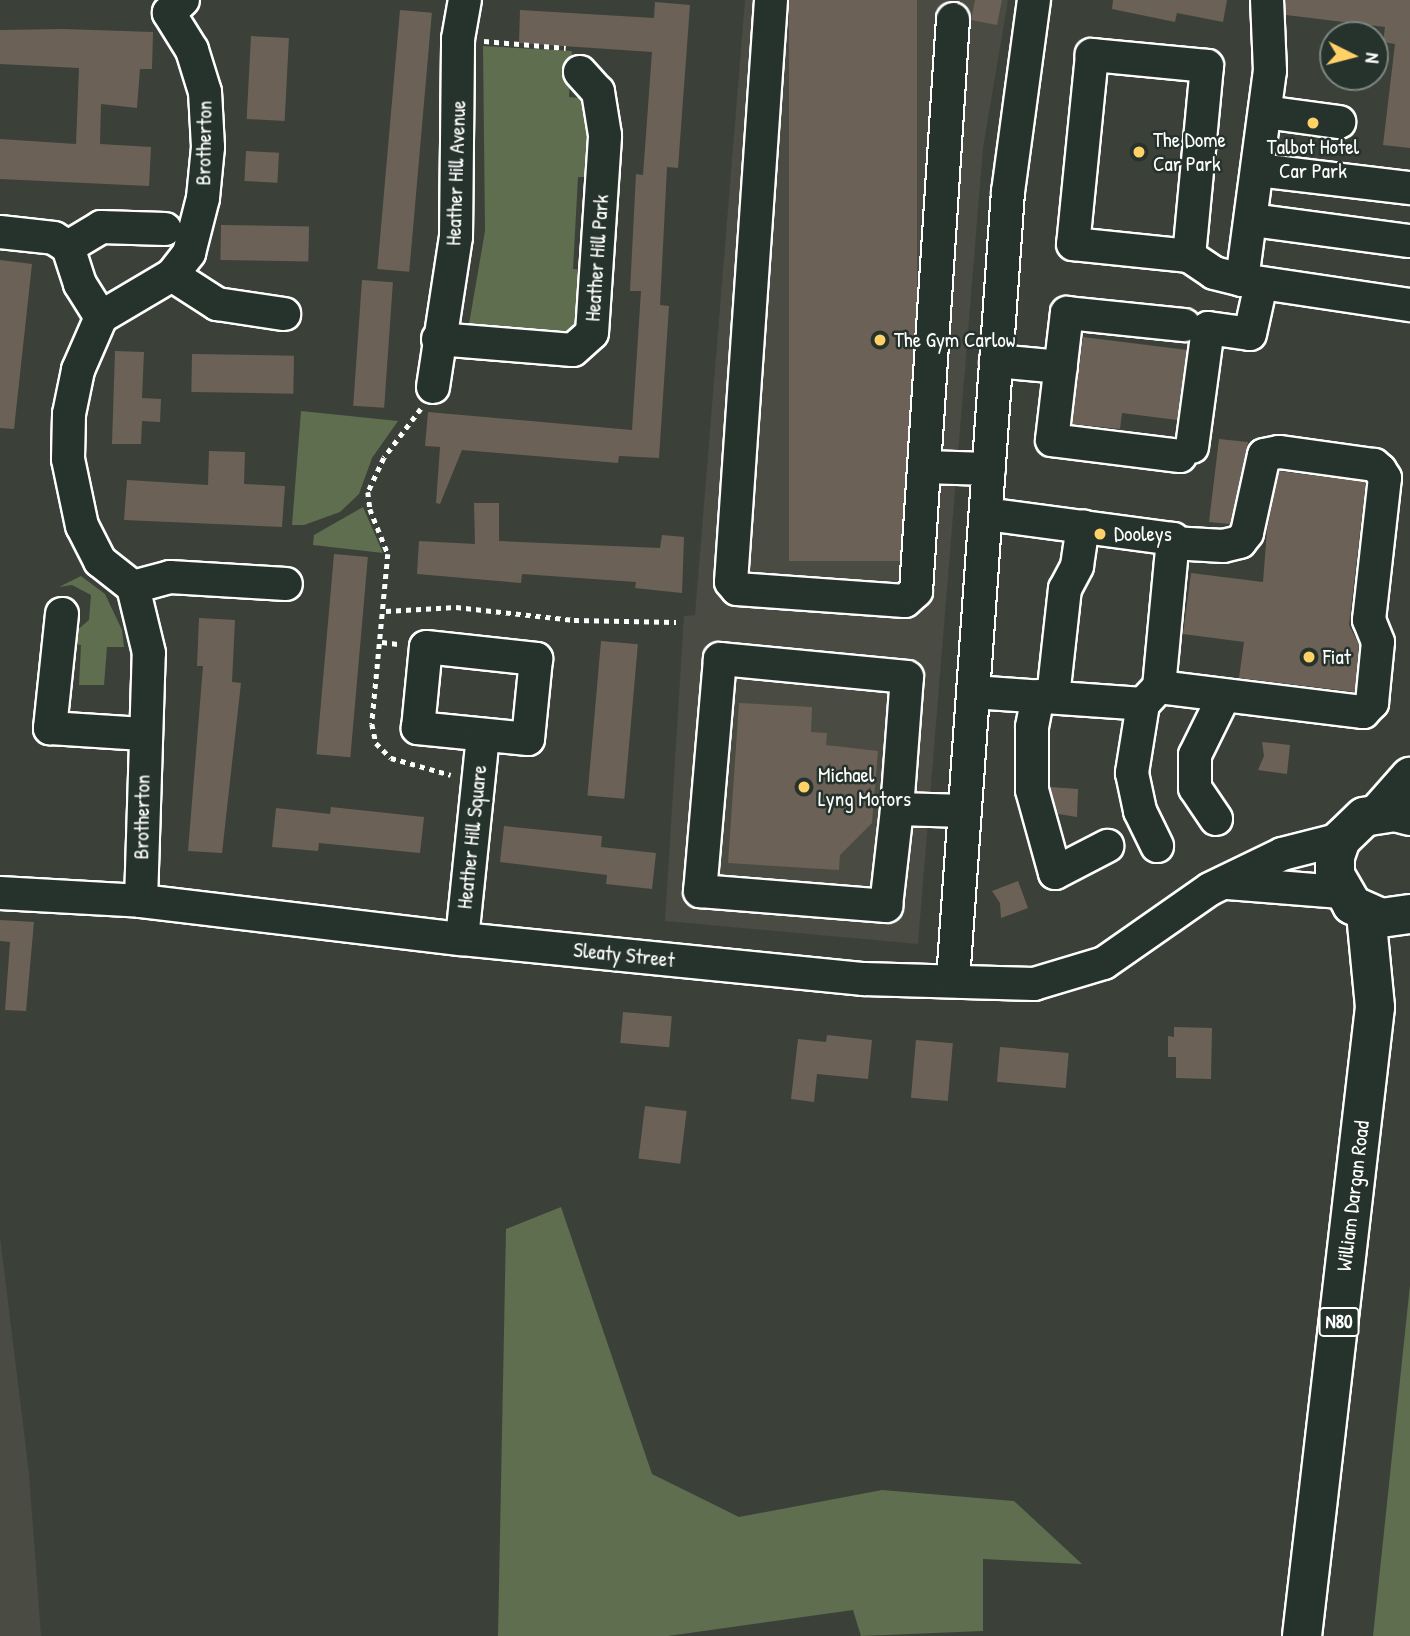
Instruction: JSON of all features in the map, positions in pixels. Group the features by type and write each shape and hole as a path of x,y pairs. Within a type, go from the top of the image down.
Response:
{"main road":[{"path":"1341,839 1351,826 1394,814 1410,777"},
{"name":"N80","path":"1341,839 1335,856 1354,903 1375,1007"},
{"name":"N80","path":"1354,903 1396,919 1410,915"},
{"name":"N80","path":"1375,1007 1410,915"},
{"name":"William Dargan Road","path":"1303,1636 1375,1007"}],"street":[{"name":"Heather Hill Avenue","path":"433,387 438,339 456,237 458,38 465,0"},
{"path":"771,0 731,582 737,589 905,601 916,592 921,565 924,467 955,10"},
{"path":"953,980 1008,192 1034,0"},
{"path":"1184,325 1067,313 1052,440 1186,451 1208,328 1250,334 1252,220 1270,71 1267,0"},
{"name":"Brotherton","path":"101,317 172,275 189,253 203,198 208,147 205,92 192,50 168,4"},
{"path":"1189,256 1207,66 1092,55 1073,244 1189,256 1214,273 1404,308"},
{"name":"Heather Hill Park","path":"438,339 573,350 592,333 605,135 598,92 580,72"},
{"path":"1265,112 1339,122"},
{"path":"1258,170 1410,188"},
{"path":"1252,220 1410,241"},
{"path":"68,247 101,227 165,229"},
{"path":"0,232 54,237 68,247 80,284 101,317 78,370 69,414 68,459 82,526 100,561 133,587 170,577 286,584"},
{"path":"172,275 217,304 284,314"},
{"path":"996,361 1061,367"},
{"path":"973,692 1046,697 1224,696 1363,712 1372,703 1378,642 1369,620 1385,478 1374,465 1279,452 1264,455 1247,533 1240,542 1223,547 1172,544"},
{"path":"924,467 989,469"},
{"path":"986,514 1169,537 1172,544 1151,696 1132,773 1140,811 1157,846"},
{"path":"1083,526 1077,565 1065,589 1046,697 1032,727 1032,790 1055,873 1107,846"},
{"name":"Brotherton","path":"133,587 149,653 143,734 141,901"},
{"path":"62,614 50,728 143,734"},
{"path":"720,659 907,677 897,809 886,906 700,891 720,659"},
{"path":"1216,819 1201,803 1194,773 1197,743 1224,696"},
{"name":"Heather Hill Square","path":"462,939 483,735"},
{"path":"897,809 965,811"},
{"name":"Sleaty Street","path":"0,892 141,901 462,939 864,979 1034,984 1075,975 1104,963 1223,883 1282,855 1341,839"},
{"path":"1223,883 1354,903"}],"path":[{"path":"458,38 574,49 580,72"},
{"path":"433,387 384,457 368,492 370,509 388,554 386,611 372,724 376,743 391,758 478,780"},
{"path":"386,611 456,607 574,620 676,622"}],"shaded area":[{"path":"745,0 1008,0 983,148 918,944 665,921 684,616 695,615"},
{"path":"0,1237 29,1473 41,1636 0,1636"}],"green space":[{"path":"483,46 572,51 569,97 593,99 594,177 578,177 573,269 589,270 579,335 468,330 485,231"},
{"path":"301,411 398,421 372,458 359,494 340,512 304,525 292,525"},
{"path":"363,507 383,553 313,545 314,535"},
{"path":"81,576 105,594 122,630 124,647 107,647 104,685 79,685 81,645 62,643 89,620 91,595 72,585 59,587"},
{"path":"561,1207 652,1474 739,1517 882,1490 1014,1501 1082,1564 983,1559 983,1631 861,1636 853,1610 668,1636 498,1636 506,1229"},
{"path":"1410,1285 1410,1636 1373,1636"}],"building":[{"path":"789,0 917,0 917,561 789,561"},
{"path":"975,0 1002,0 997,25 971,20"},
{"path":"1113,0 1227,0 1223,22 1177,13 1175,22 1112,9"},
{"path":"1285,0 1410,0 1410,148 1383,145 1395,44 1389,43 1389,21 1336,21 1286,15"},
{"path":"655,2 690,5 678,168 667,167 660,305 669,306 659,458 619,456 618,463 462,450 440,504 436,503 440,447 425,446 428,412 632,430 641,291 630,291 636,174 643,175 652,52 519,43 520,10 654,18"},
{"path":"400,10 432,13 409,272 377,269"},
{"path":"0,30 153,32 152,69 140,69 137,108 101,104 100,144 151,147 149,186 0,179 0,139 76,144 79,68 0,64"},
{"path":"251,36 289,38 285,121 247,119"},
{"path":"246,151 279,153 277,183 244,181"},
{"path":"221,225 309,227 308,262 220,260"},
{"path":"0,260 32,264 14,429 0,428"},
{"path":"362,280 393,282 384,408 353,406"},
{"path":"1083,337 1187,350 1177,420 1122,413 1120,429 1072,424"},
{"path":"115,351 144,352 142,398 161,399 160,422 142,421 141,444 112,444"},
{"path":"192,354 294,356 293,394 191,392"},
{"path":"1219,439 1248,442 1230,524 1209,522"},
{"path":"209,451 245,452 244,484 285,486 282,527 124,520 127,480 208,485"},
{"path":"1279,471 1366,482 1349,625 1359,645 1355,692 1239,678 1244,642 1183,634 1191,573 1263,582 1267,530"},
{"path":"474,503 499,503 499,541 660,548 662,535 684,537 682,593 635,588 636,582 522,574 521,583 417,574 419,541 475,544"},
{"path":"334,554 368,557 350,757 316,754"},
{"path":"199,618 235,620 232,682 241,683 222,853 188,851 203,666 197,666"},
{"path":"601,641 638,644 624,799 587,795"},
{"name":"Michael Lyng Motors","path":"739,703 812,707 811,732 827,733 826,745 878,751 872,823 840,855 839,870 728,863"},
{"path":"1262,742 1290,745 1287,774 1258,770 1264,756"},
{"path":"1050,787 1078,789 1077,817 1058,814"},
{"path":"331,807 424,817 420,853 319,843 318,851 272,847 276,808 330,814"},
{"path":"504,826 602,836 601,847 656,853 652,889 606,884 607,875 500,862"},
{"path":"1018,881 1028,908 1001,918 1000,903 992,891"},
{"path":"0,920 34,922 26,1011 5,1010 10,942 0,941"},
{"path":"623,1012 672,1016 669,1047 620,1043"},
{"path":"1174,1027 1212,1028 1211,1079 1176,1078 1176,1057 1168,1057 1168,1036 1174,1037"},
{"path":"827,1035 872,1040 868,1079 817,1074 814,1102 791,1099 798,1039 826,1042"},
{"path":"916,1040 953,1043 948,1101 911,1098"},
{"path":"1000,1047 1069,1053 1066,1088 997,1082"},
{"path":"645,1106 687,1111 680,1164 639,1159"}],"place":[{"name":"Talbot Hotel Car Park","path":"1313,123"},
{"name":"The Dome Car Park","path":"1139,152"},
{"name":"The Gym Carlow","path":"880,340"},
{"name":"Dooleys","path":"1100,534"},
{"name":"Fiat","path":"1309,657"},
{"name":"Michael Lyng Motors","path":"804,787"}]}
